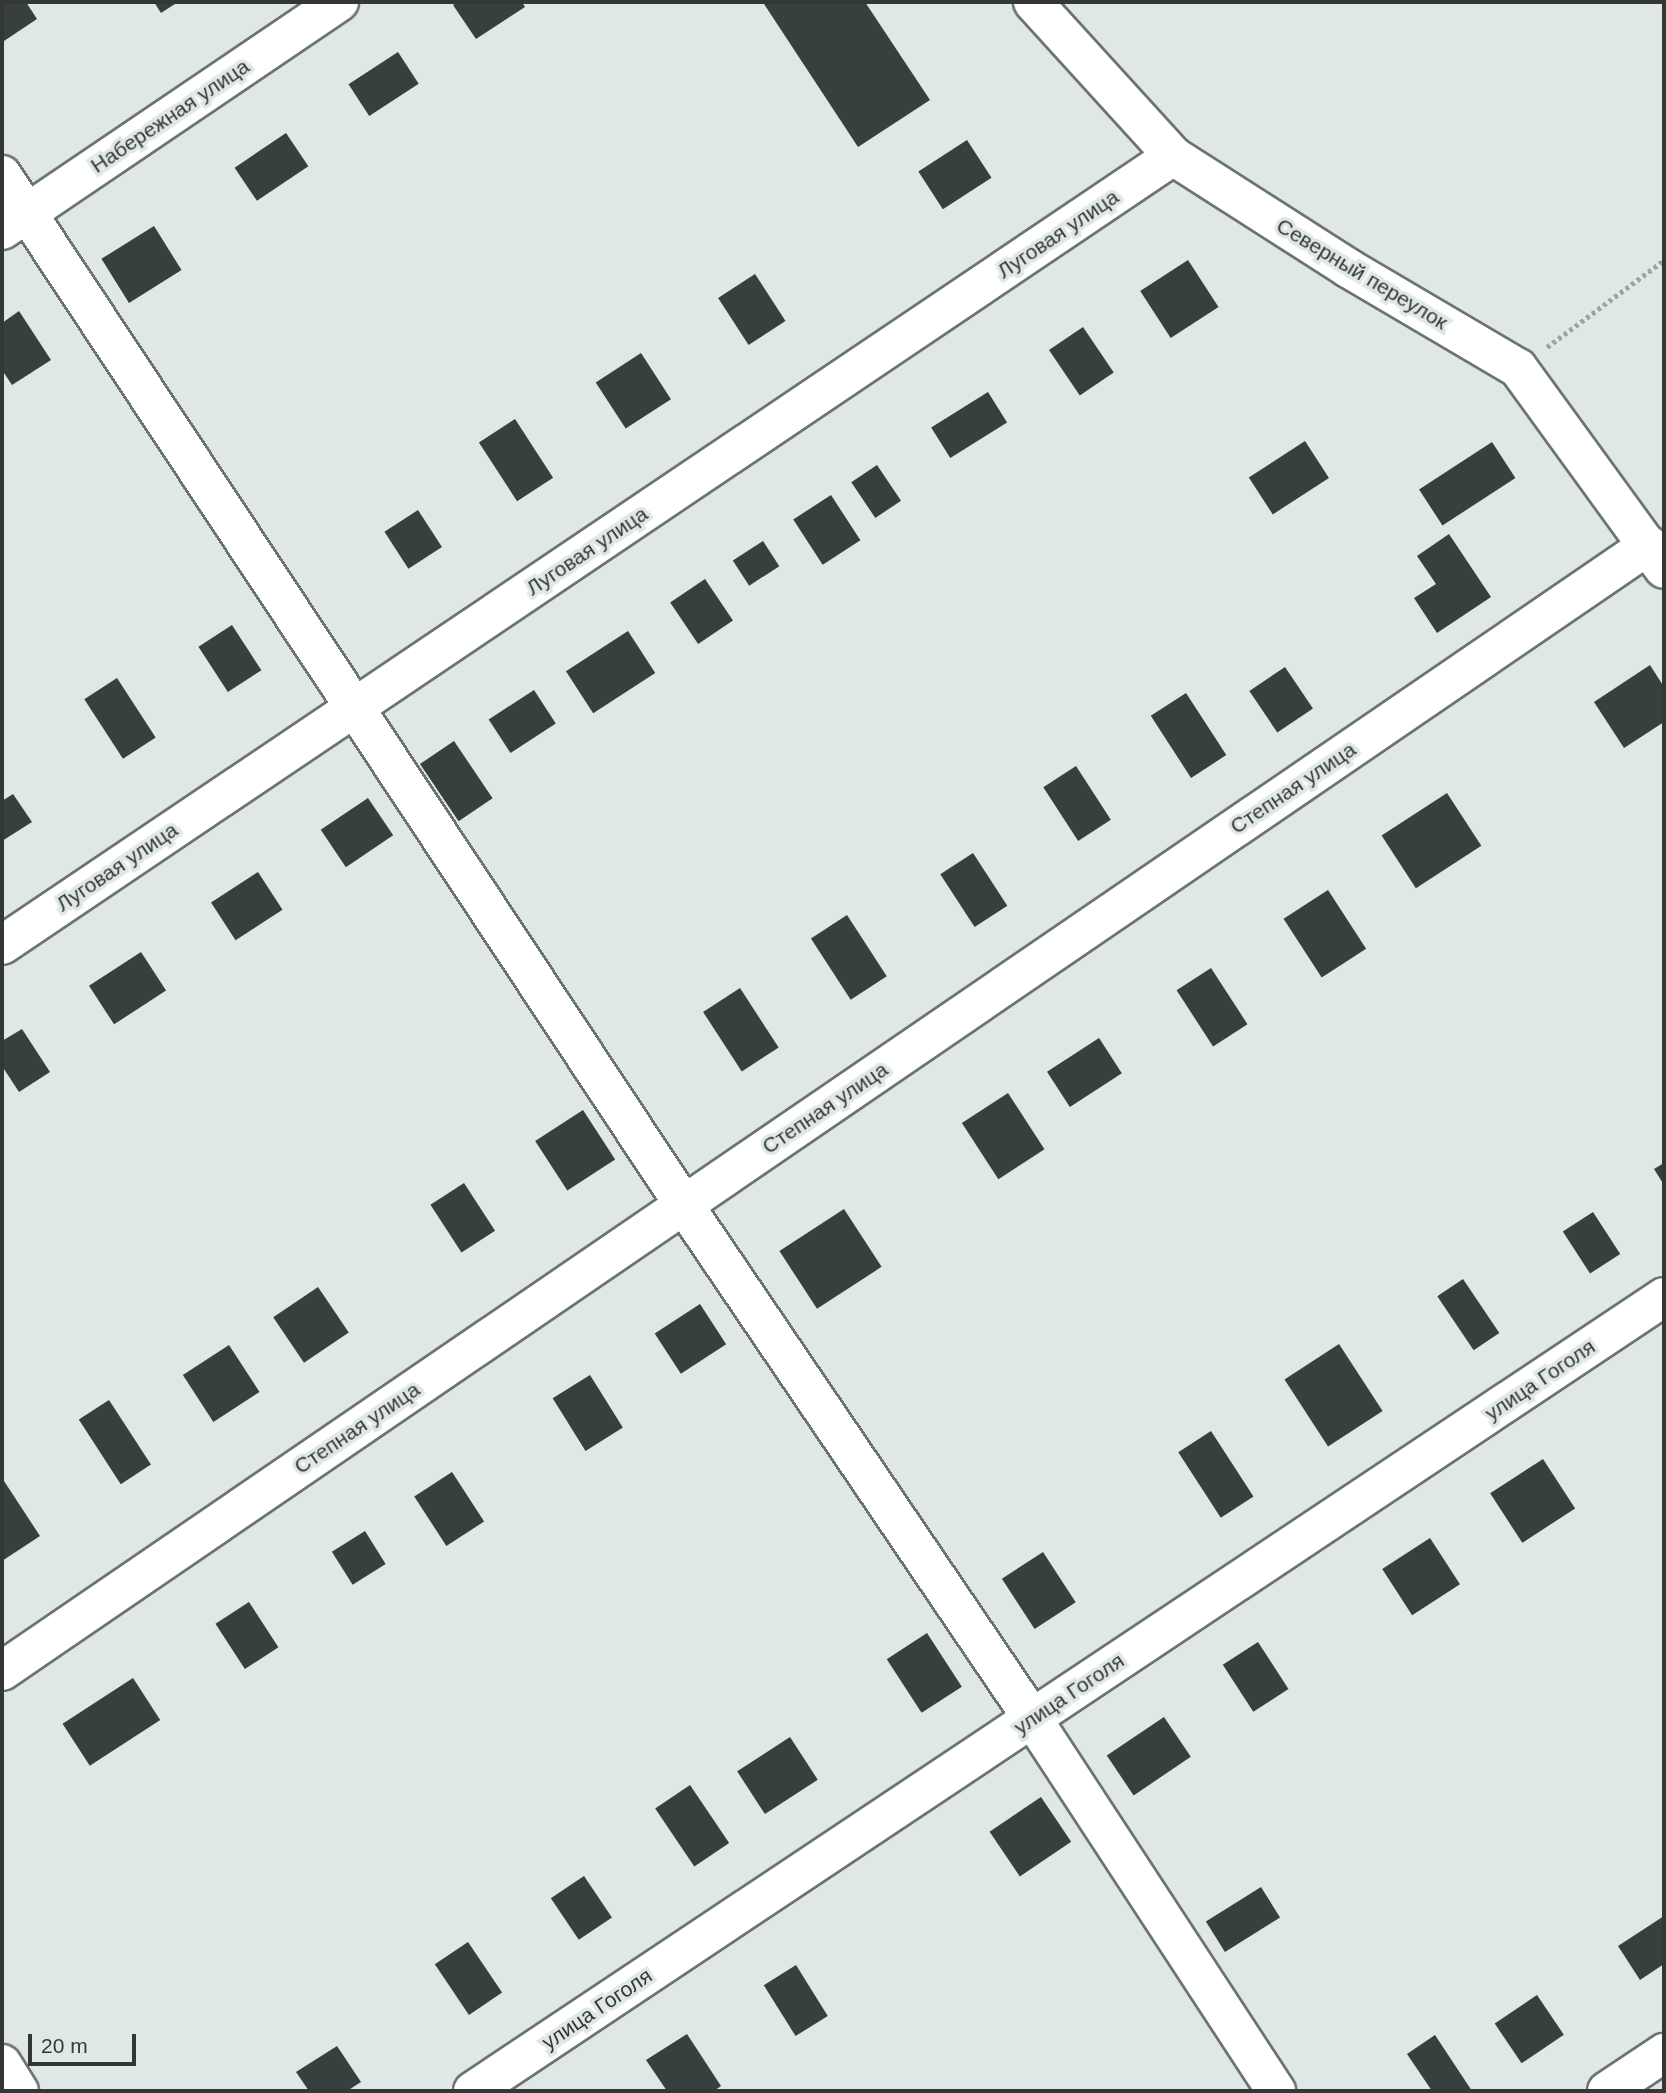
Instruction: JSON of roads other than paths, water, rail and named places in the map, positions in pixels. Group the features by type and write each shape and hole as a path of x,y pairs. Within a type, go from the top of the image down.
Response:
{"street":[{"name":"Набережная улица","path":"15,221 339,2"},
{"name":"Северный переулок","path":"1033,2 1173,156 1348,268 1518,369 1657,557"},
{"name":"Луговая улица","path":"2,945 1173,156"},
{"path":"2,175 15,221 354,708 684,1205 1032,1718 1276,2091"},
{"name":"Степная улица","path":"2,1671 684,1205 1657,557"},
{"name":"улица Гоголя","path":"473,2091 1664,1297"},
{"path":"1607,2091 1664,2053"},
{"path":"2,2064 19,2091"}]}
